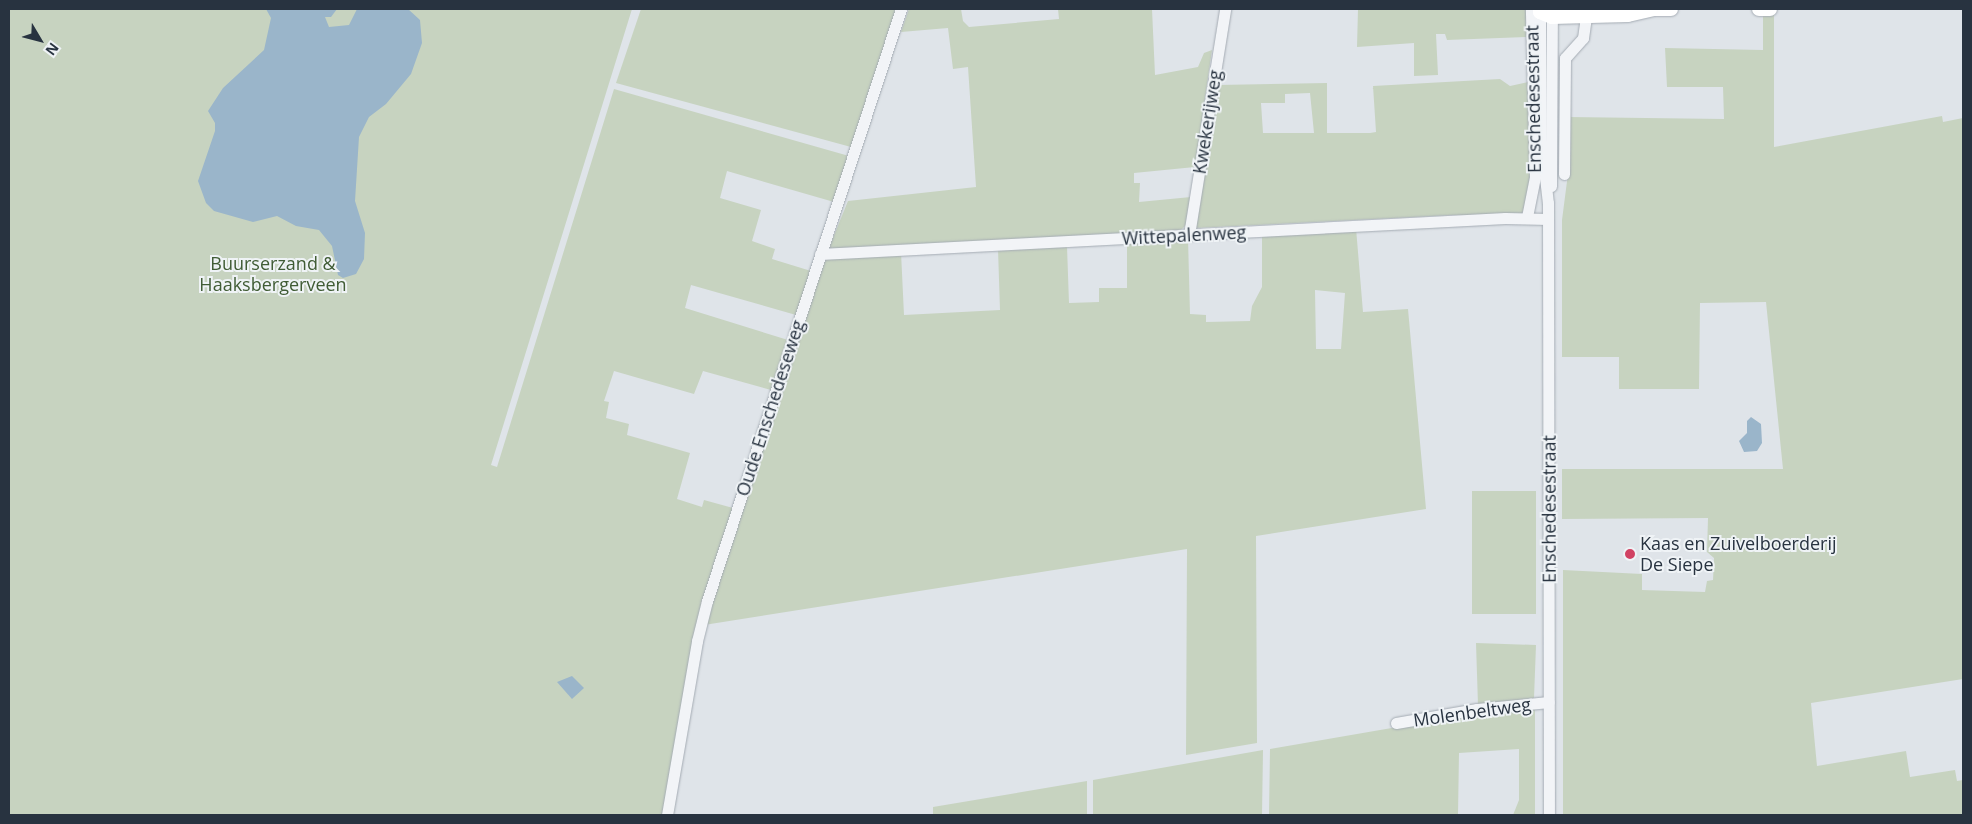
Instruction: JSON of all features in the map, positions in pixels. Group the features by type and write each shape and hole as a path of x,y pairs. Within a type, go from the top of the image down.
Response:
{"main road":[{"path":"1650,9 1671,9"},
{"path":"1544,11 1628,15 1655,9"},
{"path":"1759,9 1770,9"}],"street":[{"name":"Oude Enschedeseweg","path":"667,815 697,641 707,601 901,9"},
{"name":"Kwekerijweg","path":"1189,235 1225,9"},
{"name":"Enschedesestraat","path":"1544,11 1541,142 1548,203 1549,815"},
{"name":"Enschedesestraat","path":"1527,217 1535,177 1544,11"},
{"name":"Enschedesestraat","path":"1564,174 1565,58 1583,38 1587,12"},
{"name":"Wittepalenweg","path":"820,254 1527,217 1548,219"},
{"name":"Molenbeltweg","path":"1396,723 1477,709 1549,702"}],"green space":[{"name":"Buurserzand & Haaksbergerveen","path":"9,9 632,9 491,465 497,467 614,89 849,156 834,202 727,171 720,198 761,210 752,241 775,249 772,259 811,271 796,315 691,285 685,308 788,340 771,390 703,371 694,394 614,371 604,401 609,402 606,418 629,424 627,435 690,453 677,499 702,507 704,500 733,508 663,815 9,815"},
{"path":"641,9 897,9 851,147 616,83"},
{"path":"909,9 961,9 963,21 969,27 1059,19 1058,9 1152,9 1155,75 1198,67 1204,53 1212,50 1195,167 1134,173 1134,183 1140,183 1139,202 1191,197 1186,225 1181,230 828,250 848,201 976,187 968,67 953,69 948,28 901,32"},
{"path":"1358,9 1527,9 1527,37 1447,40 1445,34 1436,34 1438,75 1414,76 1414,43 1357,47"},
{"path":"1763,12 1774,12 1774,147 1942,116 1943,122 1963,118 1963,679 1811,703 1817,766 1906,751 1910,777 1955,770 1957,781 1963,780 1963,815 1563,815 1563,570 1642,574 1642,590 1705,592 1707,581 1713,580 1714,558 1707,552 1708,518 1562,519 1562,469 1783,469 1766,302 1700,303 1699,389 1619,389 1619,357 1562,357 1562,220 1569,166 1568,117 1724,119 1723,87 1667,87 1665,48 1763,50"},
{"path":"1500,79 1510,86 1528,82 1531,164 1529,196 1521,216 1454,215 1195,228 1217,85 1327,83 1327,133 1376,132 1373,86","holes":["1310,93 1314,133 1263,133 1261,103 1285,103 1285,94"]},
{"path":"1356,228 1363,312 1408,309 1426,509 1256,536 1257,743 1186,755 1187,549 704,625 825,257 901,252 904,315 1000,310 998,249 1067,246 1069,303 1099,302 1099,288 1127,288 1127,241 1188,238 1190,314 1206,315 1206,322 1250,321 1252,306 1262,287 1262,234","holes":["1315,290 1345,293 1341,349 1316,349"]},
{"path":"1472,491 1536,491 1536,614 1472,614"},
{"path":"1476,643 1536,645 1534,698 1478,705"},
{"path":"1535,708 1535,815 1513,815 1519,800 1519,749 1459,753 1458,815 1269,815 1270,749 1467,715"},
{"path":"1263,750 1262,815 1093,815 1093,780"},
{"path":"1087,781 1087,815 933,815 933,807"}],"water":[{"path":"266,9 337,9 331,17 325,17 329,27 349,25 357,9 408,9 420,20 422,43 411,74 386,104 369,117 359,137 355,201 365,233 364,259 356,274 343,278 338,275 332,246 319,230 296,226 277,216 253,222 214,211 206,203 198,181 215,131 215,123 208,111 223,88 264,50 271,18"},
{"path":"1751,417 1761,424 1762,443 1757,451 1744,452 1739,441 1747,433 1747,421"},
{"path":"572,676 584,688 572,699 557,682"}],"place":[{"name":"Kaas en Zuivelboerderij De Siepe","path":"1630,554"}]}
